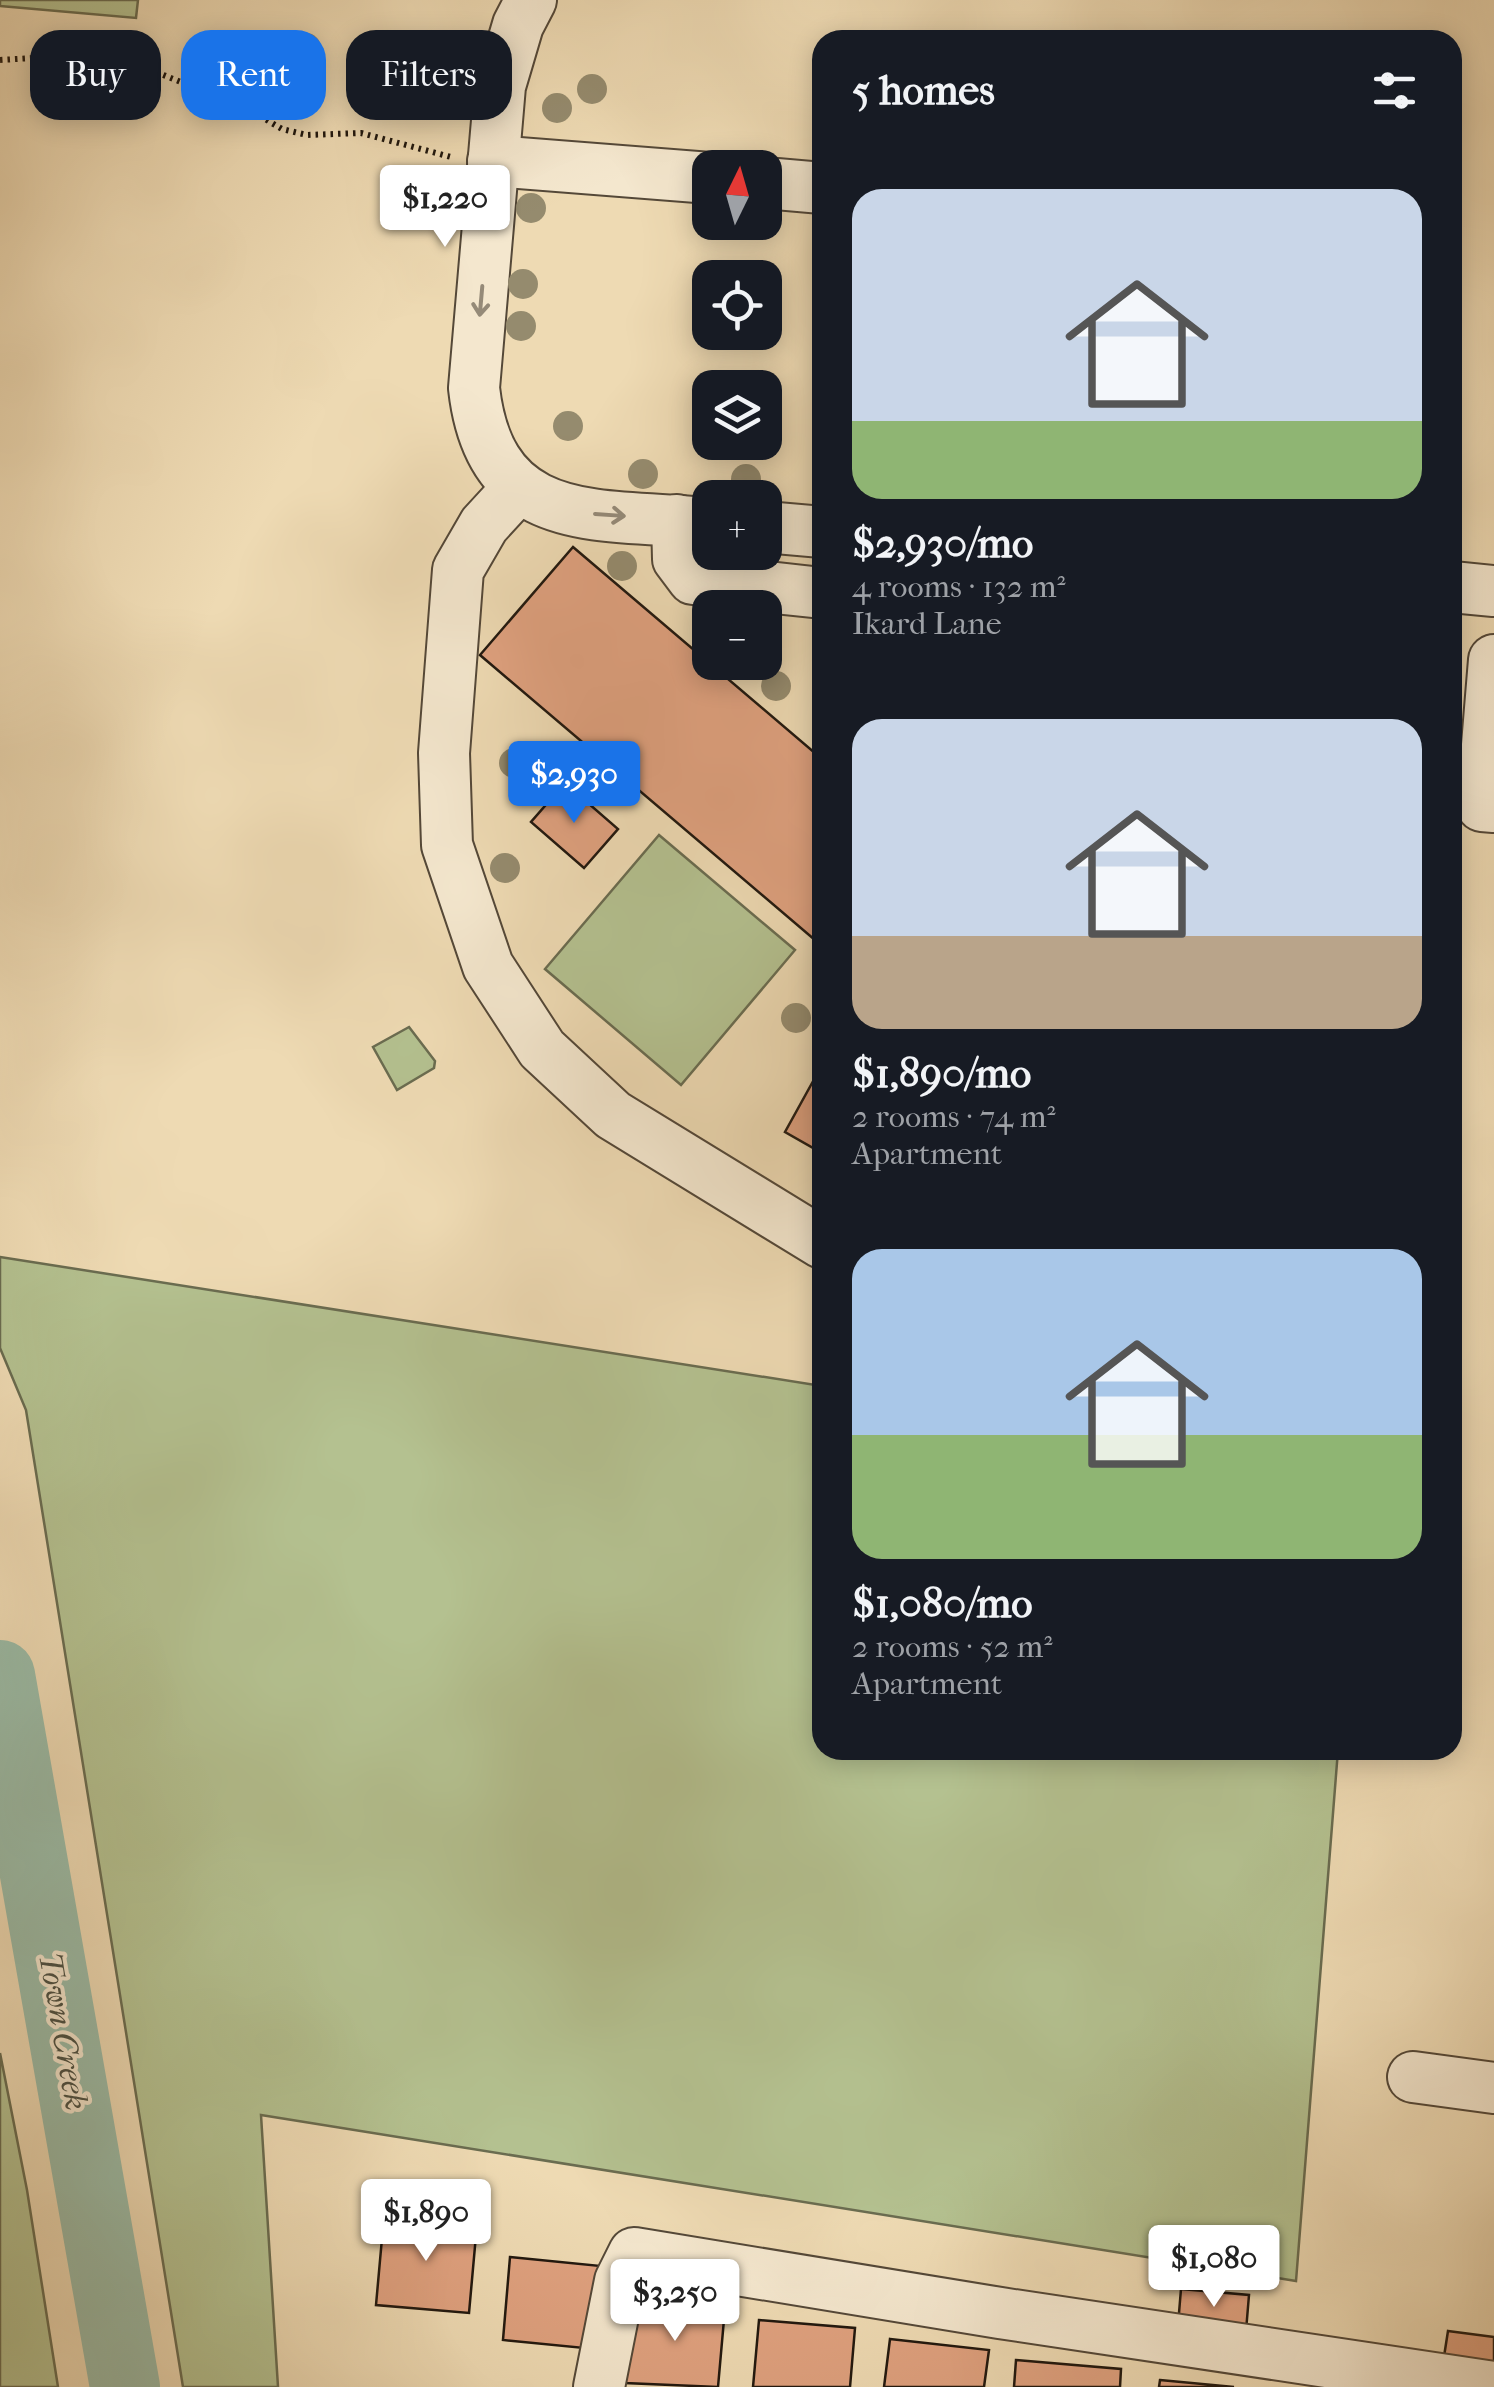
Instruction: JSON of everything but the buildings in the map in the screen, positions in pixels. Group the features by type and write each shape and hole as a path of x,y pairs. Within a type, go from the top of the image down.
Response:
{"street":[{"path":"518,4 500,86 474,388 478,424 488,447 518,488 551,508 692,521"},
{"path":"493,161 692,177"},
{"path":"782,184 812,187"},
{"path":"518,488 484,525 458,570 444,753 446,845 488,966 542,1048 613,1115 812,1237"},
{"path":"692,524 678,559 693,579 812,591"},
{"path":"782,528 812,531"},
{"path":"1462,588 1494,590"},
{"path":"1494,660 1482,806 1494,807"},
{"path":"1413,2077 1494,2088"},
{"path":"599,2387 620,2281 634,2253 1000,2314 1493,2387"}],"path":[{"path":"0,60 49,57 156,72 248,109 282,129 308,135 361,133 458,158 493,161"}],"green space":[{"path":"0,0 138,0 136,18 0,6"},
{"path":"659,835 795,950 681,1085 545,969"},
{"path":"409,1027 435,1061 434,1068 397,1090 373,1047"},
{"path":"0,1257 812,1384 812,1760 1337,1760 1296,2281 261,2115 278,2387 183,2387 26,1410 0,1348"},
{"path":"0,2053 27,2190 58,2387 0,2387"}],"waterway":[{"name":"Town Creek","path":"0,1675 125,2387"}]}
